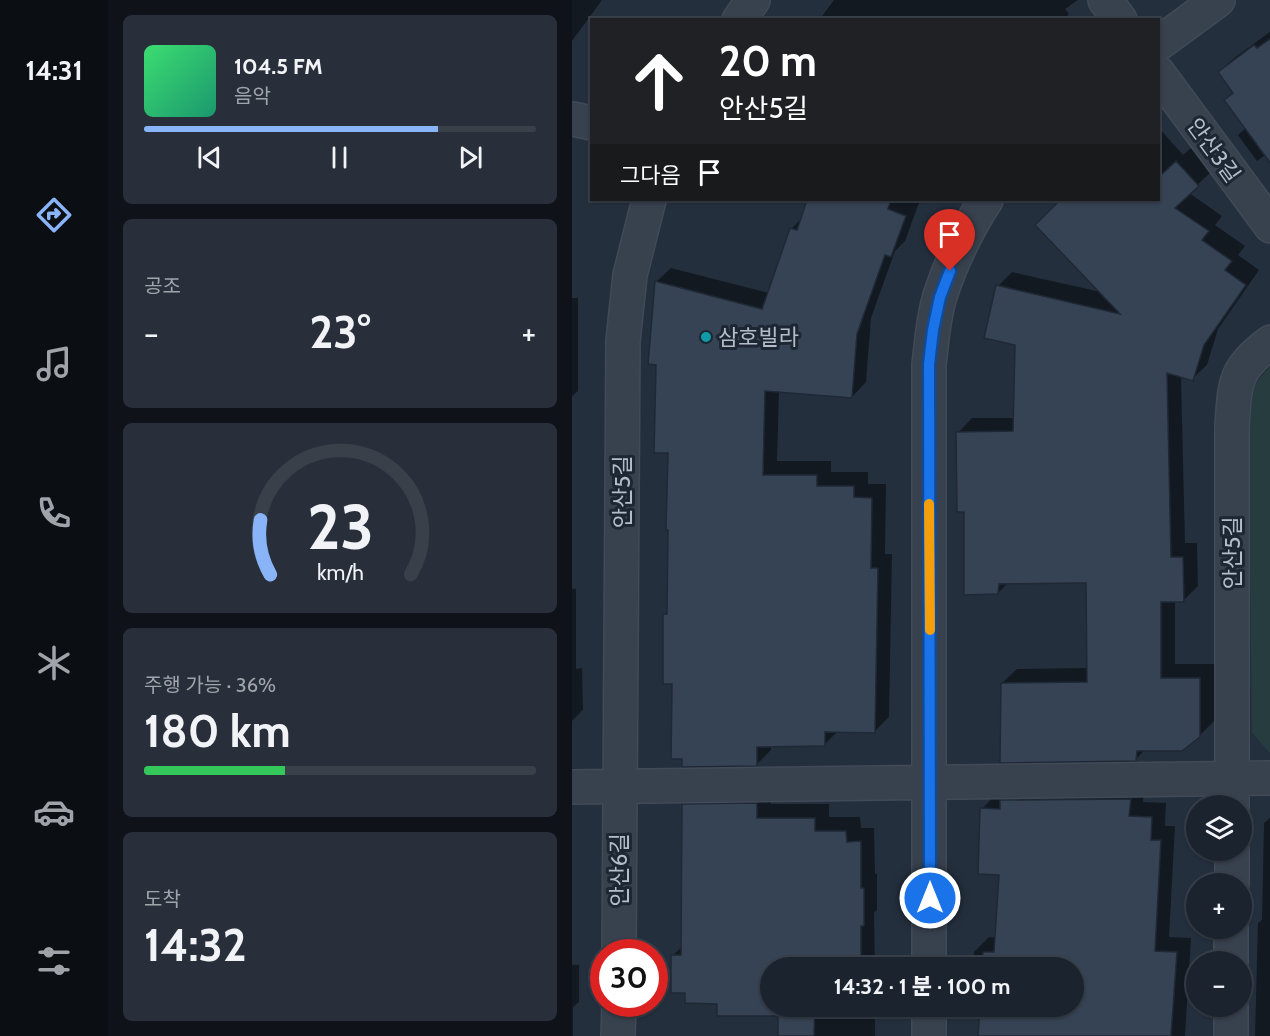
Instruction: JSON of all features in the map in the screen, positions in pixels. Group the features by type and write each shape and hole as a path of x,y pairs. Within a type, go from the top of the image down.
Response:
{"street":[{"path":"740,18 753,0"},
{"path":"1105,0 1118,18"},
{"path":"1160,43 1218,0"},
{"name":"안산3길","path":"1160,76 1271,226"},
{"path":"572,119 590,123"},
{"name":"안산5길","path":"620,787 623,341 630,275 649,201"},
{"path":"929,957 929,364 940,297 960,246 985,201"},
{"name":"안산5길","path":"1232,792 1232,426 1234,400 1240,371 1250,358 1271,342"},
{"path":"572,788 930,783 1232,792 1271,778"},
{"name":"안산6길","path":"619,939 620,787"},
{"path":"618,1036 619,1017"},
{"path":"929,1017 929,1036"},
{"path":"1231,1017 1231,1036"}],"green space":[{"path":"1270,367 1270,753 1252,733 1248,404 1256,384"}],"building":[{"path":"1271,38 1271,164 1224,100 1233,93 1218,72 1254,45 1257,48"},
{"path":"1176,161 1199,186 1175,208 1209,231 1202,240 1232,261 1225,270 1246,285 1204,345 1193,381 1167,373 1171,557 1183,557 1184,602 1161,602 1161,678 1200,678 1200,737 1182,751 1137,751 1136,761 1000,763 1001,683 1087,682 1086,583 999,584 998,594 964,595 964,512 957,512 956,432 1013,431 1015,345 984,338 996,285 1120,314 1035,225 1059,201 1160,201 1160,176"},
{"path":"807,201 891,201 888,209 906,216 891,257 885,255 857,334 852,398 765,391 763,475 817,475 817,486 854,486 854,497 872,498 871,568 878,568 875,733 825,732 825,746 757,747 757,766 682,767 682,759 671,759 672,684 663,684 663,614 667,614 668,453 654,453 656,365 648,364 655,281 762,309 790,228 797,230"},
{"path":"1131,799 1129,816 1152,817 1151,840 1161,840 1155,951 1177,952 1171,1036 978,1036 979,1017 1084,1017 1084,957 983,957 983,952 994,952 999,875 978,874 980,808 1000,809 1000,800"},
{"path":"757,803 757,818 815,818 815,831 846,831 847,842 861,841 864,926 861,926 861,957 760,957 760,1016 717,1016 717,1004 685,1003 685,993 671,993 671,955 681,955 682,804"},
{"path":"778,1017 815,1017 814,1036 778,1036"}],"slow traffic":[{"path":"929,504 930,630"}],"place":[{"name":"삼호빌라","path":"706,337"}],"route":[{"path":"930,898 929,364 940,297 950,271"}]}
